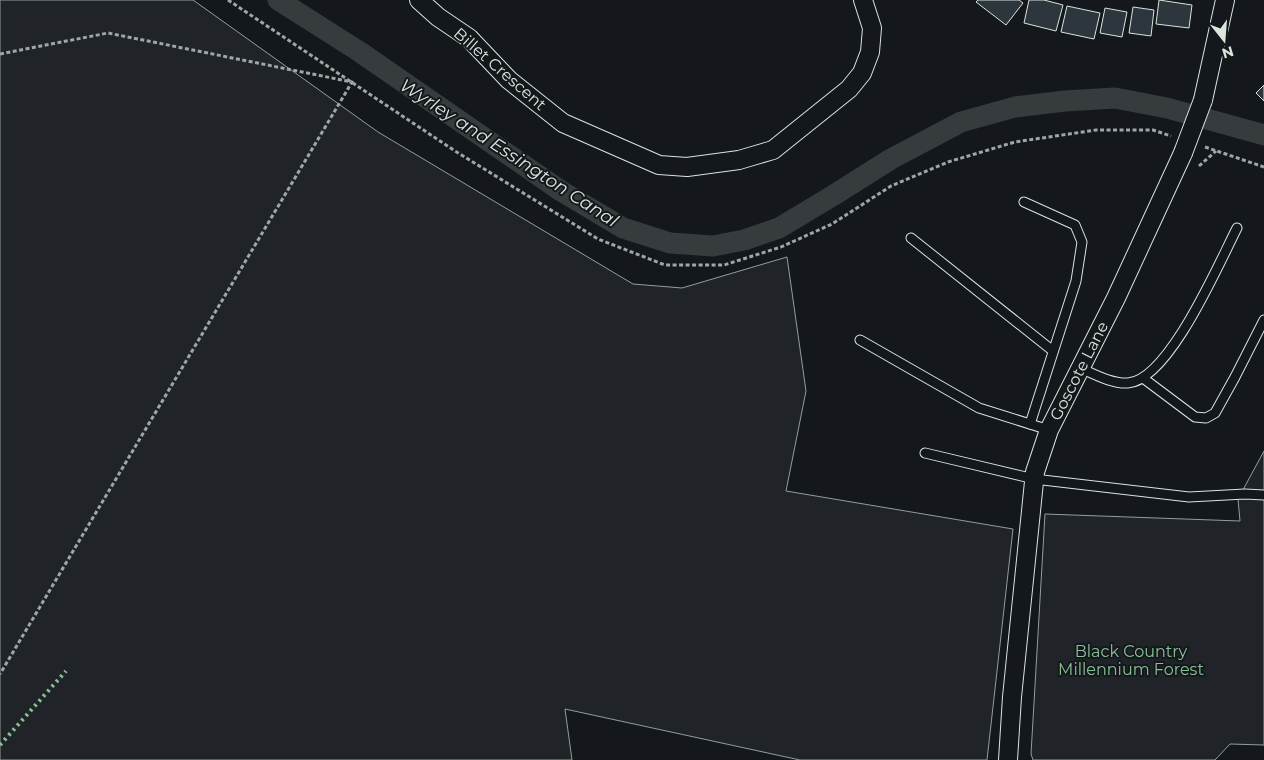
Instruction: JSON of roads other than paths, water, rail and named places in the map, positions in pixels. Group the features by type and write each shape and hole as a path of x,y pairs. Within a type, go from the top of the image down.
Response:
{"street":[{"name":"Billet Crescent","path":"419,0 438,17 469,38 509,80 564,123 659,165 687,167 739,160 773,150 849,89 862,73 870,52 872,28 863,0"},
{"name":"Goscote Lane","path":"1008,760 1012,697 1034,479 1049,430 1116,298 1184,153 1203,100 1225,0"}],"lane":[{"path":"1024,202 1075,225 1082,242 1076,281 1030,424"},
{"path":"1080,368 1113,380 1128,383 1143,378 1168,355 1188,323 1237,228"},
{"path":"911,238 1054,351"},
{"path":"1143,378 1195,417 1206,418 1215,413 1264,320"},
{"path":"860,340 979,408 1049,430"},
{"path":"925,453 1034,479 1189,497 1244,494 1264,495"}],"waterway":[{"name":"Wyrley and Essington Canal","path":"278,0 360,52 561,191 623,228 670,243 713,246 744,240 779,228 891,159 961,122 1015,107 1115,98 1167,108 1264,135"}],"park label":[{"name":"Black Country Millennium Forest","path":"1131,660"}]}
